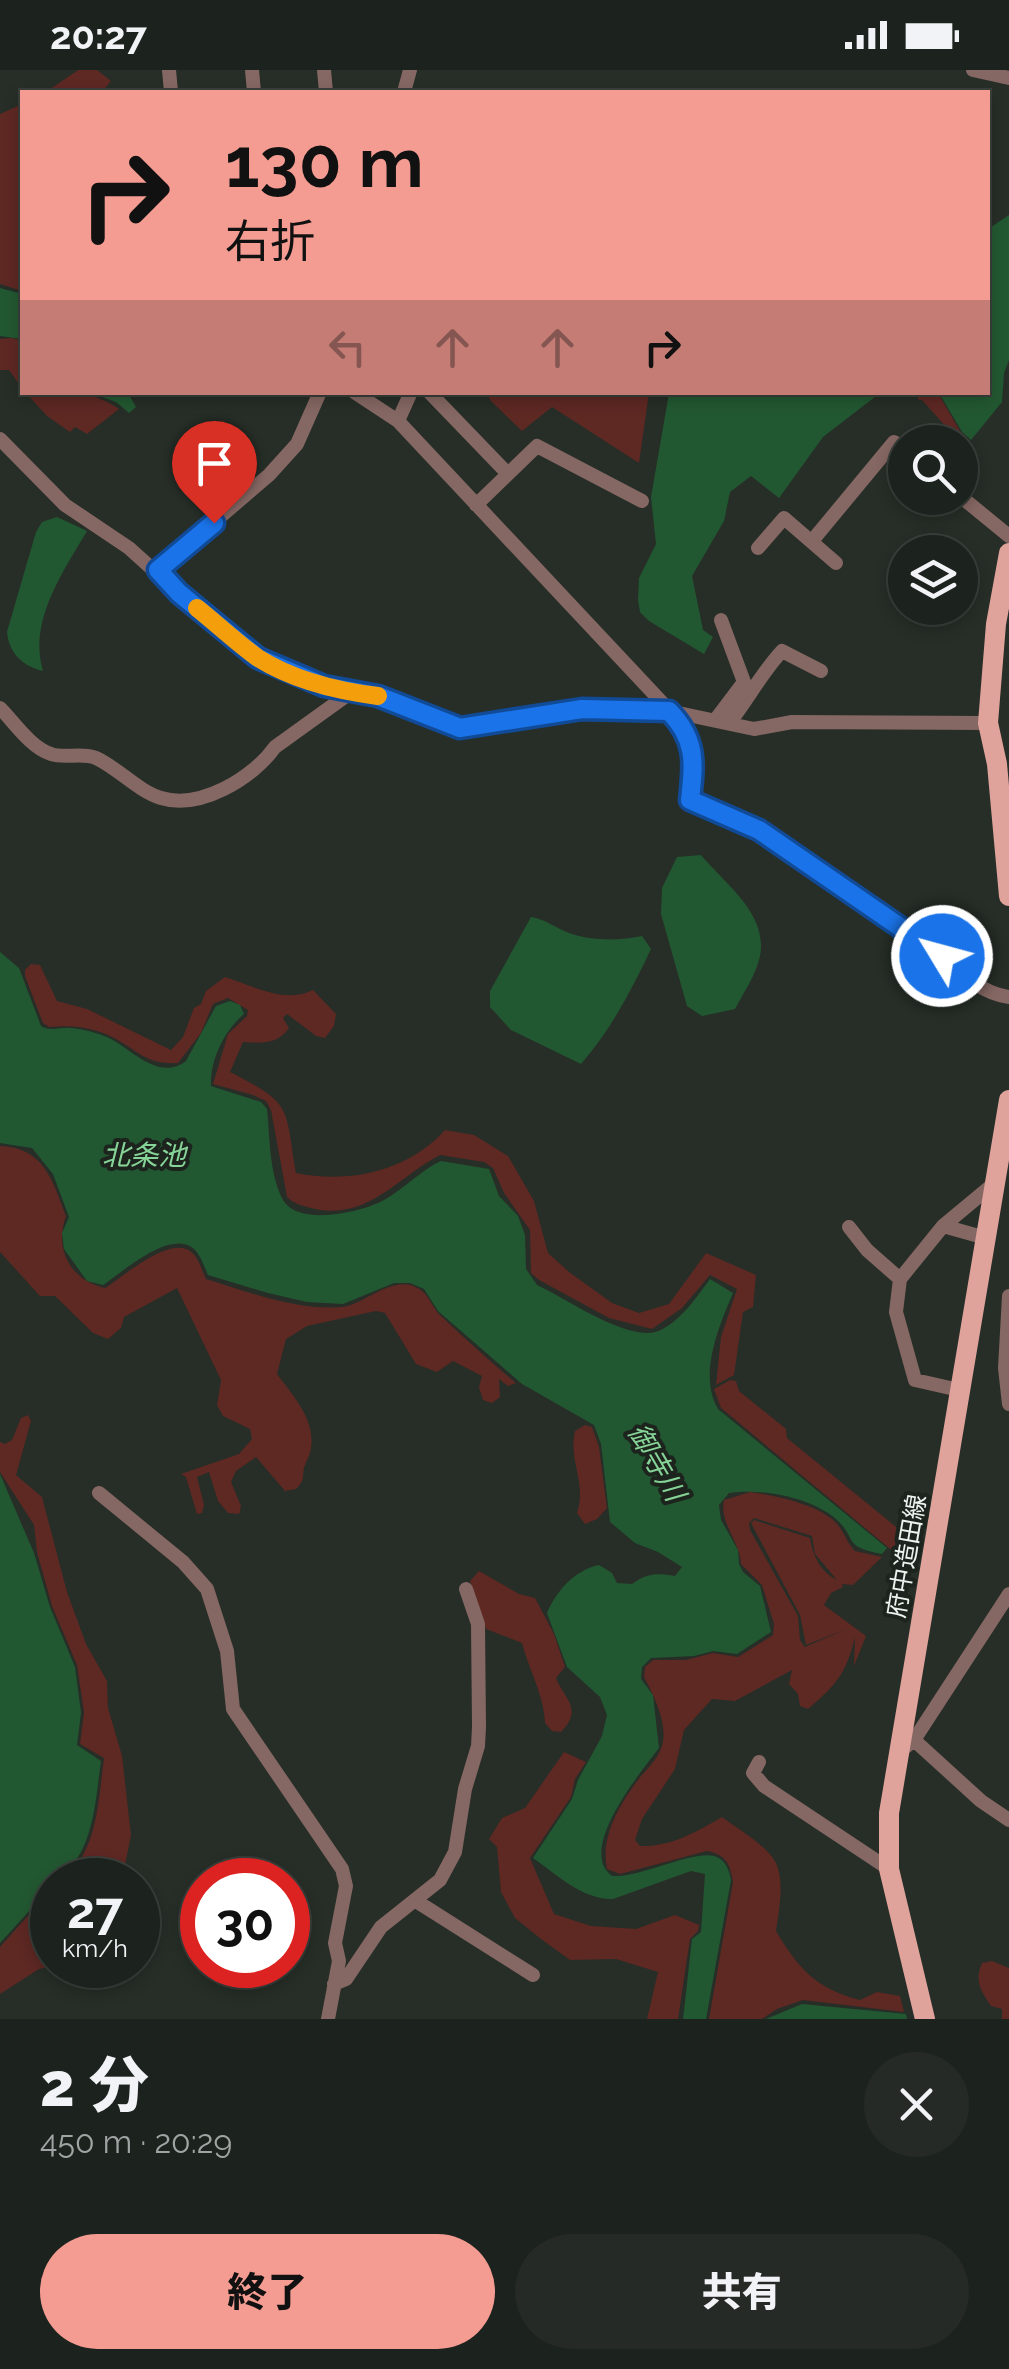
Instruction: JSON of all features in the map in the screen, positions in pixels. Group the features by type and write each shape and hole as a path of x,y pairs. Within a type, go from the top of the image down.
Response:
{"main road":[{"path":"1009,554 996,624 988,723 996,764 1009,896"},
{"name":"府中造田線","path":"925,2019 890,1869 888,1813 906,1747 959,1390 1009,1100"}],"street":[{"path":"973,70 1009,78"},
{"path":"158,570 269,475 297,444 319,395"},
{"path":"359,395 398,421 685,727 692,746 690,800 759,830 926,942 991,995 1009,997"},
{"path":"398,421 410,395"},
{"path":"432,395 508,474"},
{"path":"0,439 65,505 158,570 179,593 258,658 350,693 378,696 460,728 582,709 669,711 754,729 792,722 988,723"},
{"path":"476,504 536,446 642,501"},
{"path":"812,541 888,449"},
{"path":"978,511 1009,536"},
{"path":"758,548 784,518 836,562"},
{"path":"721,620 744,682 723,720"},
{"path":"723,720 758,686 769,664 782,651 821,671"},
{"path":"0,708 40,749 52,755 92,756 161,798 189,800 234,782 274,747 350,693"},
{"path":"959,1390 916,1380 896,1312 900,1279 943,1226 996,1181"},
{"path":"848,1226 900,1279"},
{"path":"943,1226 986,1238"},
{"path":"1009,1296 1009,1404"},
{"path":"99,1493 183,1562 207,1589 227,1651 233,1709 342,1870 346,1886 335,1943 339,1961 328,2019"},
{"path":"334,1984 346,1979 381,1927 440,1880 455,1852 465,1789 478,1746 478,1624 466,1589"},
{"path":"1009,1594 906,1747 1009,1820"},
{"path":"759,1762 752,1773 764,1786 890,1869"},
{"path":"416,1901 533,1975"}],"shaded area":[{"path":"78,70 97,70 111,81 104,90 49,90"},
{"path":"20,105 20,290 0,284 0,114"},
{"path":"0,339 20,340 20,385 9,370 0,370"},
{"path":"28,395 86,395 119,409 87,434 75,427 70,432 47,416"},
{"path":"487,395 649,395 639,463 552,407 522,431"},
{"path":"916,395 939,395 957,425 944,425"},
{"path":"31,964 40,965 57,1001 87,1009 171,1050 183,1037 194,1008 201,1004 206,991 225,977 281,994 313,990 336,1014 334,1026 325,1038 316,1036 287,1014 283,1018 289,1028 284,1034 268,1042 243,1042 230,1072 265,1092 282,1109 296,1173 337,1177 377,1171 414,1156 445,1130 474,1135 508,1156 534,1201 548,1253 612,1303 639,1313 669,1304 706,1253 756,1275 753,1307 743,1312 734,1375 716,1385 721,1337 737,1289 710,1275 682,1308 652,1329 609,1318 531,1273 530,1230 504,1193 493,1168 484,1162 440,1155 382,1194 352,1208 334,1211 296,1204 287,1197 266,1101 213,1084 228,1034 247,1016 248,1010 228,998 213,1004 201,1033 178,1063 157,1062 97,1031 49,1027 43,1023 25,976"},
{"path":"0,1146 27,1153 44,1168 66,1216 62,1240 68,1261 82,1278 93,1284 105,1288 159,1253 181,1248 195,1256 206,1279 291,1303 342,1307 392,1286 412,1286 425,1294 441,1316 516,1383 508,1386 499,1379 500,1397 492,1403 483,1400 479,1387 482,1376 453,1361 437,1372 416,1364 385,1313 376,1311 307,1326 286,1339 277,1374 303,1410 311,1431 310,1453 301,1483 296,1489 285,1491 256,1457 236,1471 231,1482 241,1506 239,1514 228,1513 218,1501 209,1472 197,1477 204,1505 202,1513 197,1514 186,1477 181,1474 239,1454 252,1439 250,1429 223,1416 217,1405 221,1380 177,1288 124,1317 121,1328 108,1339 93,1333 55,1296 40,1296 0,1252"},
{"path":"736,1381 739,1391 786,1429 787,1438 917,1544 915,1564 889,1548 721,1408 714,1389"},
{"path":"28,1415 31,1421 16,1475 42,1497 67,1592 86,1644 107,1681 108,1708 122,1756 131,1835 126,1858 81,1858 98,1808 104,1758 80,1744 84,1712 77,1665 52,1606 34,1525 0,1472 0,1442 12,1440 21,1418"},
{"path":"585,1425 592,1427 599,1447 607,1508 597,1519 585,1524 577,1513 580,1492 573,1442 575,1431"},
{"path":"750,1492 808,1506 836,1523 855,1551 882,1557 853,1585 842,1584 831,1593 824,1605 866,1636 854,1666 855,1637 839,1678 808,1709 800,1706 798,1694 789,1684 792,1670 735,1701 712,1699 684,1730 675,1769 642,1819 635,1840 640,1846 662,1844 722,1817 763,1847 777,1865 780,1894 776,1931 801,1966 831,1990 860,2000 877,1992 900,1996 904,2012 803,2000 762,2019 709,2019 733,1882 726,1861 707,1851 620,1874 607,1869 609,1831 663,1742 662,1723 644,1677 645,1667 653,1660 686,1660 713,1653 738,1657 773,1635 774,1624 762,1585 741,1564 724,1516 724,1500","holes":["754,1518 812,1536 815,1554 837,1580 819,1563 813,1551 810,1538 754,1520 751,1523 800,1615 806,1645 846,1629 805,1647 800,1640 798,1616 749,1523"]},
{"path":"479,1571 519,1594 535,1598 554,1634 565,1667 556,1678 572,1710 561,1732 552,1731 545,1723 522,1643 486,1629 470,1581"},
{"path":"564,1752 586,1762 575,1779 571,1797 530,1858 554,1914 591,1926 636,1929 675,1915 699,1925 690,1939 678,2019 647,2019 658,1972 616,1959 570,1960 515,1918 501,1892 497,1847 489,1839 502,1818 525,1808"},
{"path":"30,1914 30,1975 0,1994 0,1947"},
{"path":"992,1961 1009,1968 1009,2019 1002,2019 1002,2009 991,2006 980,1986 982,1963"}],"water":[{"path":"1009,215 1009,360 1002,402 978,431 978,425 958,425 940,395 990,395 990,228"},
{"path":"0,288 20,293 20,339 0,336"},
{"path":"97,395 129,395 136,407 129,413 116,402"},
{"path":"669,395 877,395 823,437 779,498 751,476 730,492 724,521 692,576 703,630 713,637 704,654 640,612 639,578 656,544 651,497"},
{"path":"57,517 87,531 44,616 40,634 43,671 18,657 7,632 36,532 42,522"},
{"path":"701,855 753,915 761,944 755,972 735,1009 702,1016 687,1006 661,914 662,888 677,857"},
{"path":"531,917 587,938 642,936 651,949 611,1023 581,1064 511,1030 490,1007 490,991"},
{"name":"北条池","path":"0,952 19,968 41,1026 100,1034 155,1066 165,1068 186,1061 216,1006 230,1001 240,1005 244,1014 220,1047 211,1086 261,1102 267,1109 275,1179 283,1200 291,1208 316,1215 361,1209 399,1191 441,1161 489,1169 499,1196 518,1216 525,1235 526,1269 537,1285 599,1318 648,1333 676,1320 710,1279 733,1293 710,1366 712,1396 718,1409 887,1548 882,1554 860,1548 835,1518 798,1500 769,1493 729,1493 719,1505 721,1520 738,1550 743,1572 760,1586 771,1632 737,1654 713,1651 651,1658 642,1667 641,1679 653,1695 659,1748 615,1811 606,1830 603,1864 612,1876 704,1855 718,1857 726,1865 731,1880 706,2019 683,2019 692,1939 701,1932 705,1874 691,1871 613,1899 602,1898 570,1885 533,1858 572,1799 602,1736 607,1715 600,1697 567,1667 547,1613 551,1605 575,1576 599,1565 612,1573 617,1583 632,1584 652,1575 675,1576 682,1567 635,1543 610,1522 601,1444 594,1425 522,1384 438,1311 424,1289 410,1283 394,1283 343,1304 307,1302 208,1275 193,1248 183,1244 147,1254 103,1285 87,1281 64,1249 62,1233 69,1217 53,1174 32,1148 0,1143"},
{"path":"0,1474 34,1553 50,1607 75,1667 81,1713 77,1745 101,1761 91,1825 79,1855 30,1858 30,1910 0,1943"},
{"path":"802,2004 906,2014 907,2019 766,2019"}],"slow traffic":[{"path":"197,608 258,658 324,686 378,696"}],"route":[{"path":"214,523 158,570 179,593 258,658 324,686 378,696 460,728 582,709 669,711 685,727 692,746 690,800 759,830 942,956"}],"water label":[{"name":"御寺川","path":"657,1462"}]}
